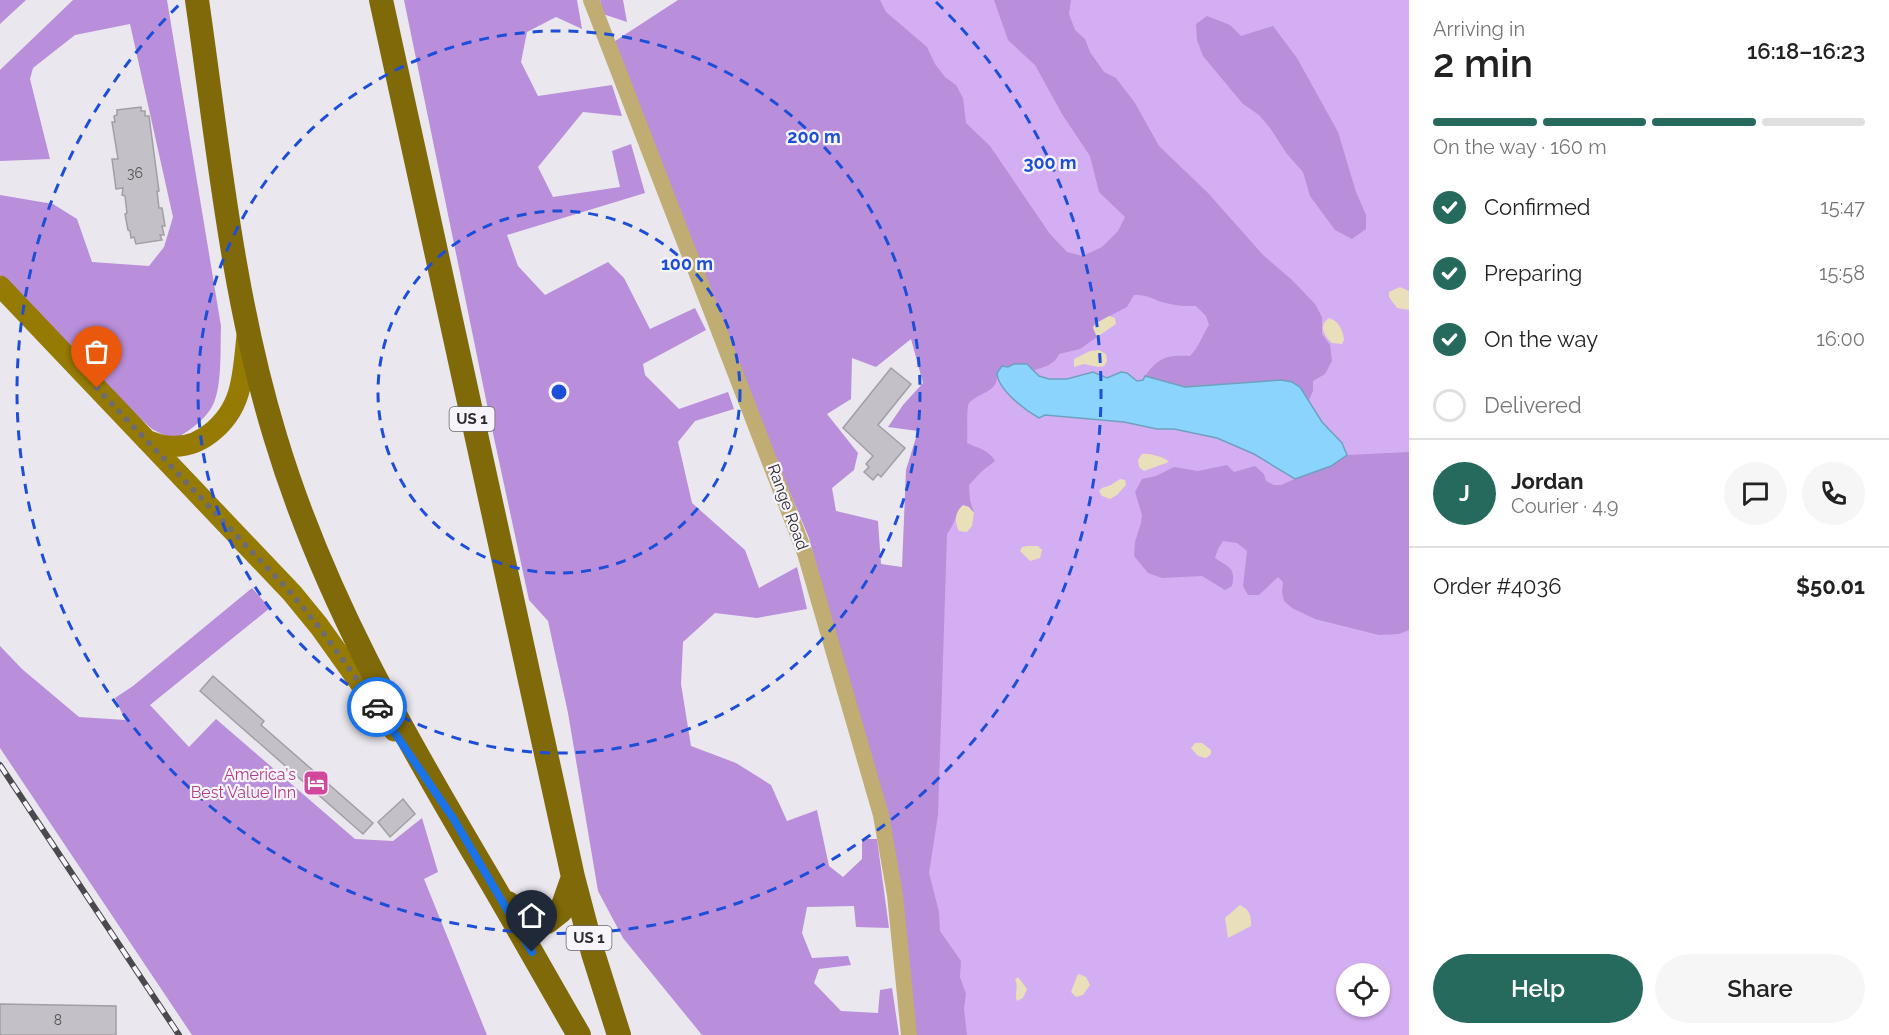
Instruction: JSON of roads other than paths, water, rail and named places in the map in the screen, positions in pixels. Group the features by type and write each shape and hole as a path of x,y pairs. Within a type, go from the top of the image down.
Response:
{"highway":[{"path":"197,0 232,246 248,331 275,436 295,497 322,567 376,683 579,1035"},
{"name":"US 1","path":"381,0 573,877 593,953 620,1035"},
{"path":"496,890 530,921 547,922 561,911 573,877"}],"main road":[{"path":"0,286 262,561 319,627 453,818"},
{"path":"145,440 166,446 190,445 201,440 222,423 230,412 240,388 248,331"}],"street":[{"name":"Range Road","path":"591,0 806,553 880,815 895,895 909,1035"}],"water":[{"path":"1014,364 1027,364 1039,376 1049,379 1067,379 1093,372 1107,378 1121,372 1127,373 1137,381 1143,380 1145,376 1185,387 1281,380 1292,382 1300,387 1322,422 1342,443 1347,455 1331,466 1295,479 1254,454 1217,438 1124,422 1045,415 1039,418 1013,399 1002,386 997,373 1002,366 1008,367"}],"railway":[{"path":"0,765 179,1035"}],"place":[{"name":"America's Best Value Inn","path":"316,783"}]}
